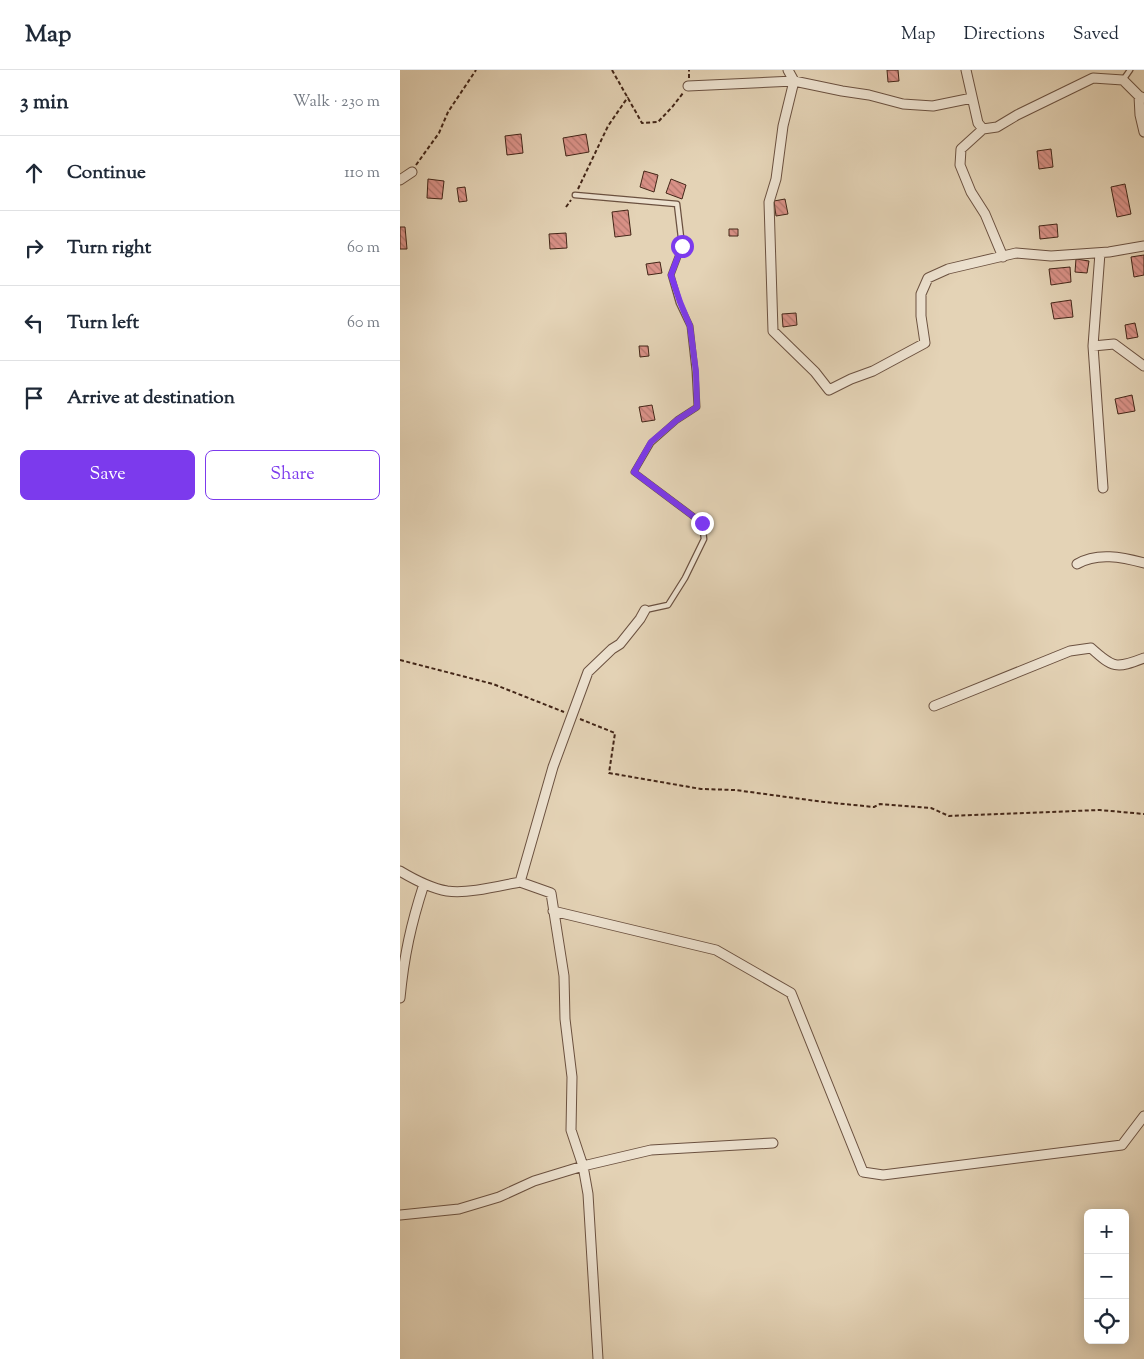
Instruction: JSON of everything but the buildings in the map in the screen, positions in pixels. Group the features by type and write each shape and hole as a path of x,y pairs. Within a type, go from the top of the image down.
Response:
{"street":[{"path":"788,70 794,81 783,126 776,180 769,202 773,331 815,372 829,390 873,371 925,343 920,294 928,278 948,269 1016,253 1051,256 1100,253 1144,246"},
{"path":"966,70 978,123 983,129"},
{"path":"1003,257 985,214 971,192 960,165 961,150 983,129 997,127 1017,115 1093,78 1123,80 1141,97 1140,115 1144,132"},
{"path":"688,86 794,81 869,95 903,104 933,106 972,98"},
{"path":"400,180 412,172"},
{"path":"1100,253 1093,346 1103,488"},
{"path":"1093,346 1114,344 1144,366"},
{"path":"1077,564 1085,560 1107,557 1122,557 1144,563"},
{"path":"520,882 553,766 588,672 612,649 620,644 645,610"},
{"path":"934,706 1070,650 1091,648 1107,663 1125,665 1144,658"},
{"path":"400,871 424,884 448,891 483,889 520,882 551,893 564,976 565,1019 572,1077 571,1130 583,1166 588,1194 598,1359"},
{"path":"400,998 404,962 413,918 424,884"},
{"path":"553,910 716,950 791,993 863,1172 882,1175 1122,1145 1144,1116"},
{"path":"400,1215 459,1209 499,1197 534,1181 583,1166 651,1150 773,1143"}],"lane":[{"path":"1123,80 1130,70"},
{"path":"575,195 677,204 682,246 671,275 690,326 696,372 697,407 677,420 651,442 634,472 702,523 704,539 685,578 668,605 645,610"}],"path":[{"path":"412,172 476,70"},
{"path":"612,70 642,124 658,122 673,106 688,86 689,70"},
{"path":"566,207 575,195 608,126 628,97"},
{"path":"400,660 493,684 616,733 609,773 701,790 735,790 874,807 880,804 931,808 949,816 1100,810 1144,814"}],"route":[{"path":"682,246 671,275 690,326 696,372 697,407 677,420 651,442 634,472 702,523"}]}
